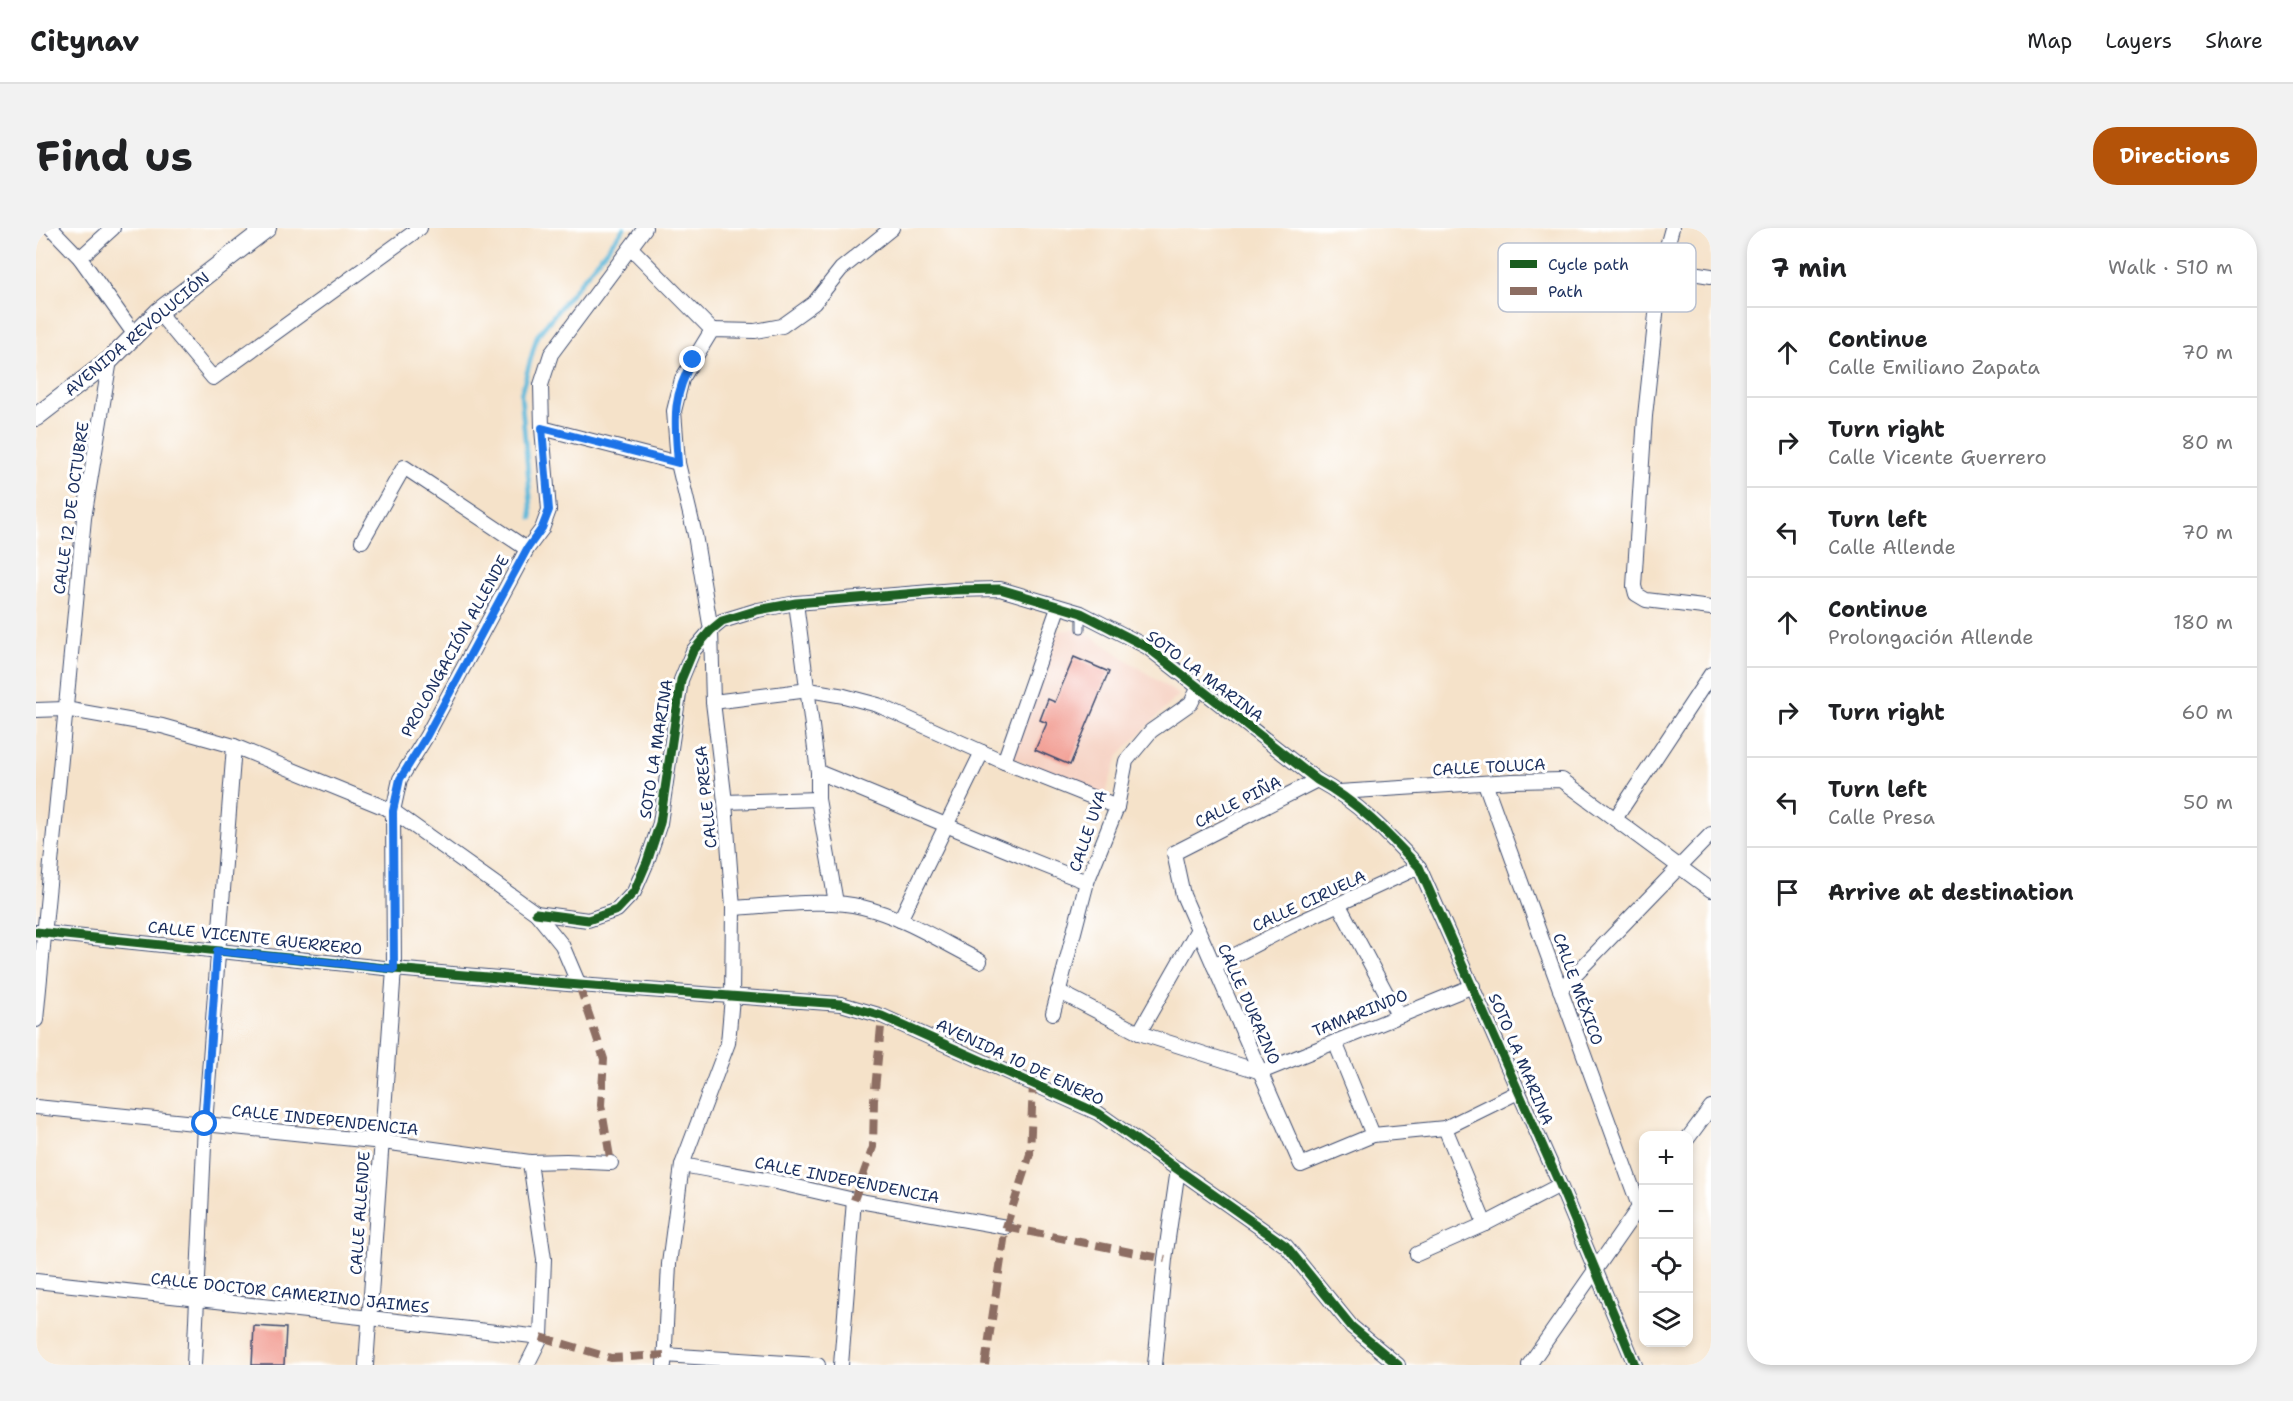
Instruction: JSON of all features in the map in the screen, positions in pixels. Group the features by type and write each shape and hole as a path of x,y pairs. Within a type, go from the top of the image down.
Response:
{"street":[{"path":"51,228 80,258 135,334"},
{"path":"80,258 113,228"},
{"name":"AVENIDA REVOLUCIÓN","path":"36,417 110,360 158,312 267,228"},
{"path":"158,312 213,378 420,228"},
{"name":"PROLONGACIÓN ALLENDE","path":"393,811 400,779 426,737 527,549 542,528 549,510 541,385 551,354 645,228"},
{"path":"631,248 712,330 755,331 782,326 814,303 840,269 892,228"},
{"path":"1668,243 1672,228"},
{"path":"1696,274 1711,276"},
{"path":"1656,312 1645,416 1634,586 1636,594 1646,600 1711,608"},
{"name":"CALLE PRESA","path":"664,1360 669,1264 682,1165 728,1043 732,997 733,908 725,802 713,702 711,630 695,535 678,463 674,411 682,379 712,330"},
{"name":"CALLE 12 DE OCTUBRE","path":"36,1020 40,933 84,518 110,360"},
{"path":"542,428 678,463"},
{"path":"362,541 404,467 527,549"},
{"name":"SOTO LA MARINA","path":"536,913 588,920 617,910 634,892 660,823 681,680 693,651 722,621 758,610 796,603 955,590 1000,589 1082,614 1147,647 1317,780 1340,792 1381,826 1419,867 1560,1185 1635,1365"},
{"path":"796,603 809,690 818,772 818,799 836,903"},
{"path":"1004,762 1058,608"},
{"path":"1615,819 1711,674"},
{"name":"CALLE UVA","path":"1053,1013 1087,882 1117,807 1126,761 1151,731 1191,704 1198,689"},
{"path":"713,702 809,690 844,696 878,705 1004,762 1117,807"},
{"path":"36,710 65,709 162,726 234,746 393,811 536,913 562,945 579,986"},
{"path":"194,1365 205,1124 234,746"},
{"path":"900,920 982,752"},
{"path":"818,772 946,824 986,843 1087,882"},
{"name":"CALLE PIÑA","path":"1174,853 1317,780"},
{"name":"CALLE TOLUCA","path":"1340,792 1562,780 1711,890"},
{"name":"CALLE MÉXICO","path":"1485,783 1639,1198"},
{"path":"725,802 818,799"},
{"name":"CALLE ALLENDE","path":"366,1365 394,969 393,811"},
{"path":"1560,990 1711,834"},
{"name":"CALLE DURAZNO","path":"1174,853 1183,895 1301,1165 1372,1135"},
{"name":"CALLE CIRUELA","path":"1214,966 1291,926 1419,867"},
{"path":"733,908 836,903 862,907 900,920 980,961"},
{"path":"1339,905 1398,1016"},
{"path":"1138,1033 1198,929"},
{"name":"CALLE VICENTE GUERRERO","path":"40,933 579,986"},
{"name":"AVENIDA 10 DE ENERO","path":"579,986 841,1004 882,1016 1098,1113 1286,1246 1352,1326 1398,1365"},
{"name":"TAMARINDO","path":"1261,1072 1473,986"},
{"path":"1058,992 1138,1033 1261,1072"},
{"path":"1335,1042 1372,1135 1445,1128 1518,1092"},
{"name":"CALLE INDEPENDENCIA","path":"36,1107 382,1142 530,1162 611,1163"},
{"path":"1693,1132 1711,1107"},
{"path":"1445,1128 1485,1224"},
{"path":"527,1365 541,1337 544,1259 530,1162"},
{"name":"CALLE INDEPENDENCIA","path":"682,1165 771,1181 854,1200 1006,1227"},
{"path":"1155,1365 1165,1259 1178,1169"},
{"path":"1417,1254 1485,1224 1560,1185"},
{"path":"841,1365 854,1200"},
{"path":"1529,1365 1639,1206"},
{"name":"CALLE DOCTOR CAMERINO JAIMES","path":"36,1281 541,1337"},
{"path":"664,1360 818,1365"}],"lane":[{"path":"1081,629 1082,614"}],"shaded area":[{"path":"1081,629 1179,695 1119,755 1103,799 1007,755 1054,631"}],"building":[{"path":"1074,657 1109,672 1070,765 1035,750 1047,723 1040,720 1048,699 1055,702"},
{"path":"254,1326 286,1328 284,1365 252,1365"}],"waterway":[{"path":"532,518 521,394 537,336 624,228"}],"marked path":[{"path":"579,985 604,1059 601,1105 611,1163"},
{"path":"854,1200 873,1147 874,1100 882,1016"},
{"path":"985,1365 1006,1227 1030,1154 1033,1084"},
{"path":"1006,1227 1165,1259"},
{"path":"541,1337 611,1358 664,1355"}],"cycle path":[{"path":"536,913 588,920 617,910 634,892 660,823 681,680 693,651 722,621 758,610 796,603 955,590 1000,589 1081,613 1147,647 1317,780 1359,808 1419,867 1560,1185 1635,1365"},
{"path":"36,932 394,969 841,1004 882,1016 1098,1113 1286,1246 1352,1327 1398,1365"}],"route":[{"path":"205,1124 217,951 394,969 393,811 400,779 426,737 527,549 542,528 549,510 542,428 678,463 674,411 682,379 693,360"}]}
